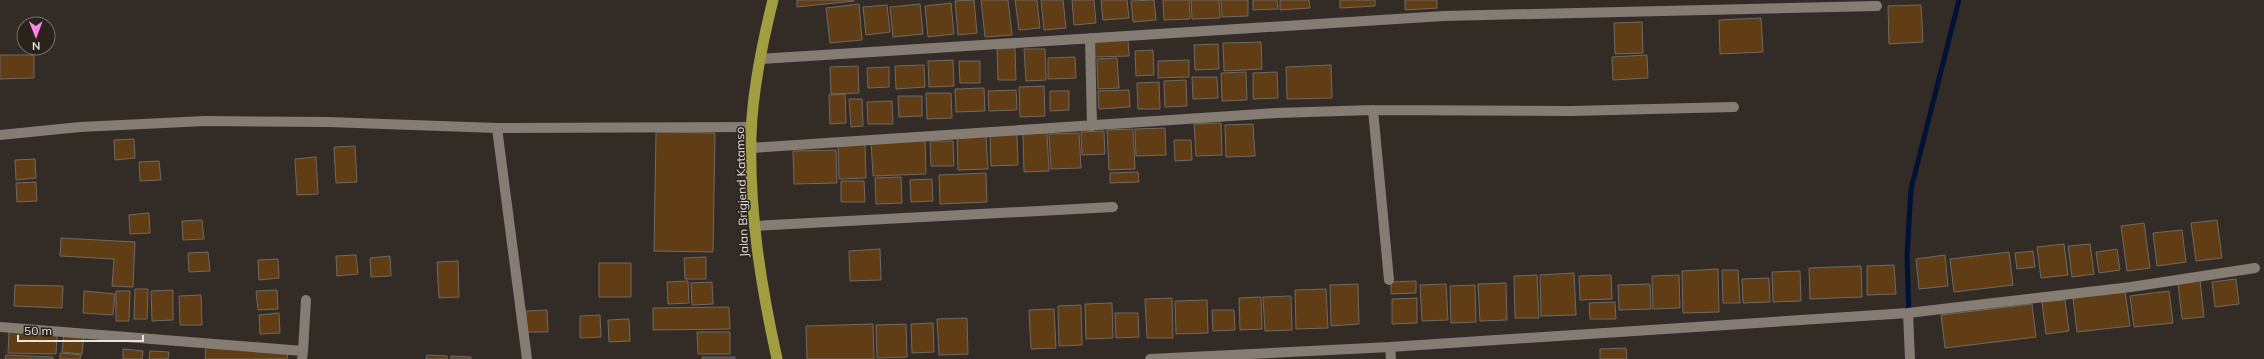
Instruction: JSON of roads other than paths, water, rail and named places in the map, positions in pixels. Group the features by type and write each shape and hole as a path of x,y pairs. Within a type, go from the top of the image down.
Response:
{"highway":[{"name":"Jalan Brigjend Katamso","path":"773,0 760,58 751,148 754,226 759,268 777,359"}],"street":[{"path":"760,58 1444,16 1877,6"},
{"path":"1090,38 1092,126"},
{"path":"751,148 1277,114 1372,110 1571,111 1734,107"},
{"path":"1372,110 1389,280"},
{"path":"0,135 87,127 205,121 328,122 497,128 752,127"},
{"path":"497,128 526,359"},
{"path":"754,226 1113,207"},
{"path":"1150,359 1390,348 1908,313 2131,287 2255,268"},
{"path":"0,327 302,355 306,300"},
{"path":"1908,313 1910,359"},
{"path":"1390,348 1391,359"}],"waterway":[{"path":"1909,315 1907,256 1911,189 1959,0"}]}
